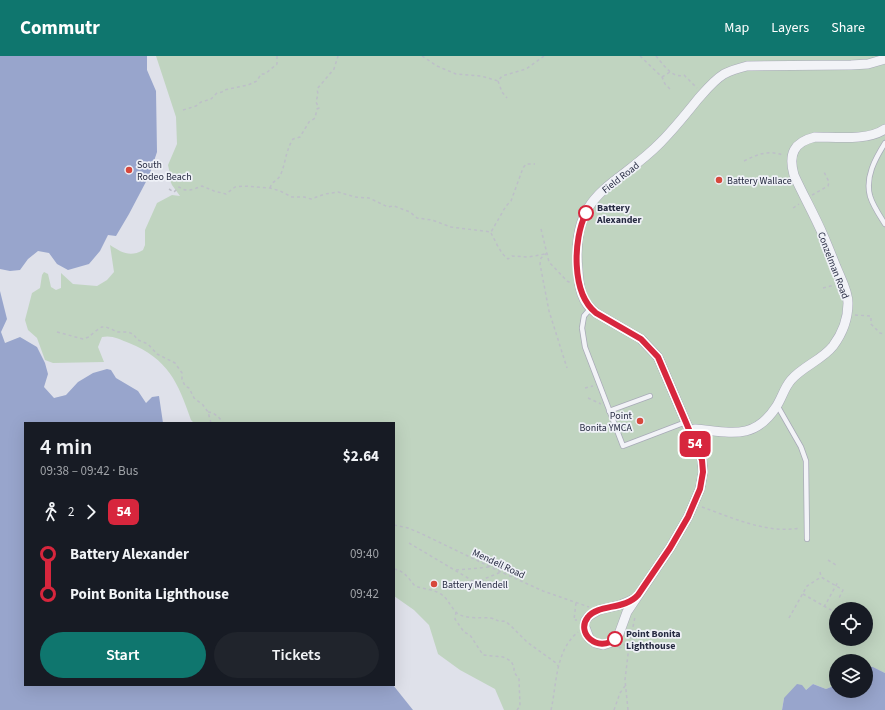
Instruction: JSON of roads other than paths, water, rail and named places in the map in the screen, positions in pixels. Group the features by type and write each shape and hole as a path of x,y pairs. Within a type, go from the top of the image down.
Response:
{"street":[{"name":"Field Road","path":"636,598 620,605 599,610 589,616 585,625 589,638 595,643 603,645 612,642 619,634 627,612 681,530 694,505 700,489 703,472 702,460 663,364 652,349 641,339 590,308 584,300 579,283 577,251 578,236 582,222 591,203 605,187 642,159 661,142 707,89 724,74 736,68 747,66 851,65 868,64 885,59"},
{"name":"Conzelman Road","path":"690,431 695,429 736,432 751,430 764,422 777,405 790,381 799,372 826,353 833,346 842,332 847,314 848,302 842,282 823,234 794,175 791,165 792,156 800,143 808,139 865,137 879,134 885,129"}],"lane":[{"path":"885,143 876,157 870,176 870,196 885,224"},
{"path":"590,308 584,316 582,328 585,347 623,446 686,422"},
{"path":"609,411 650,396"},
{"path":"777,405 801,447 806,462 807,539"}],"water":[{"path":"0,56 147,56 147,70 156,91 157,152 149,176 116,236 108,235 100,251 89,264 68,270 57,264 49,253 38,251 28,259 20,270 10,271 0,269"},
{"path":"0,291 7,319 1,332 5,343 20,337 37,347 45,363 48,374 44,387 54,398 66,395 78,382 93,373 107,369 111,370 116,378 138,391 146,403 152,397 159,396 163,422 24,422 24,686 394,686 413,710 0,710"},
{"path":"873,667 885,673 885,710 782,710 784,698 797,684 802,685 806,690 813,684 826,689 829,688 829,698 873,698"}],"place":[{"name":"South Rodeo Beach","path":"129,170"},
{"name":"Battery Wallace","path":"719,180"},
{"name":"Battery Alexander","path":"586,213"},
{"name":"Point Bonita YMCA","path":"640,421"},
{"name":"Battery Mendell","path":"434,584"},
{"name":"Point Bonita Lighthouse","path":"615,639"}]}
